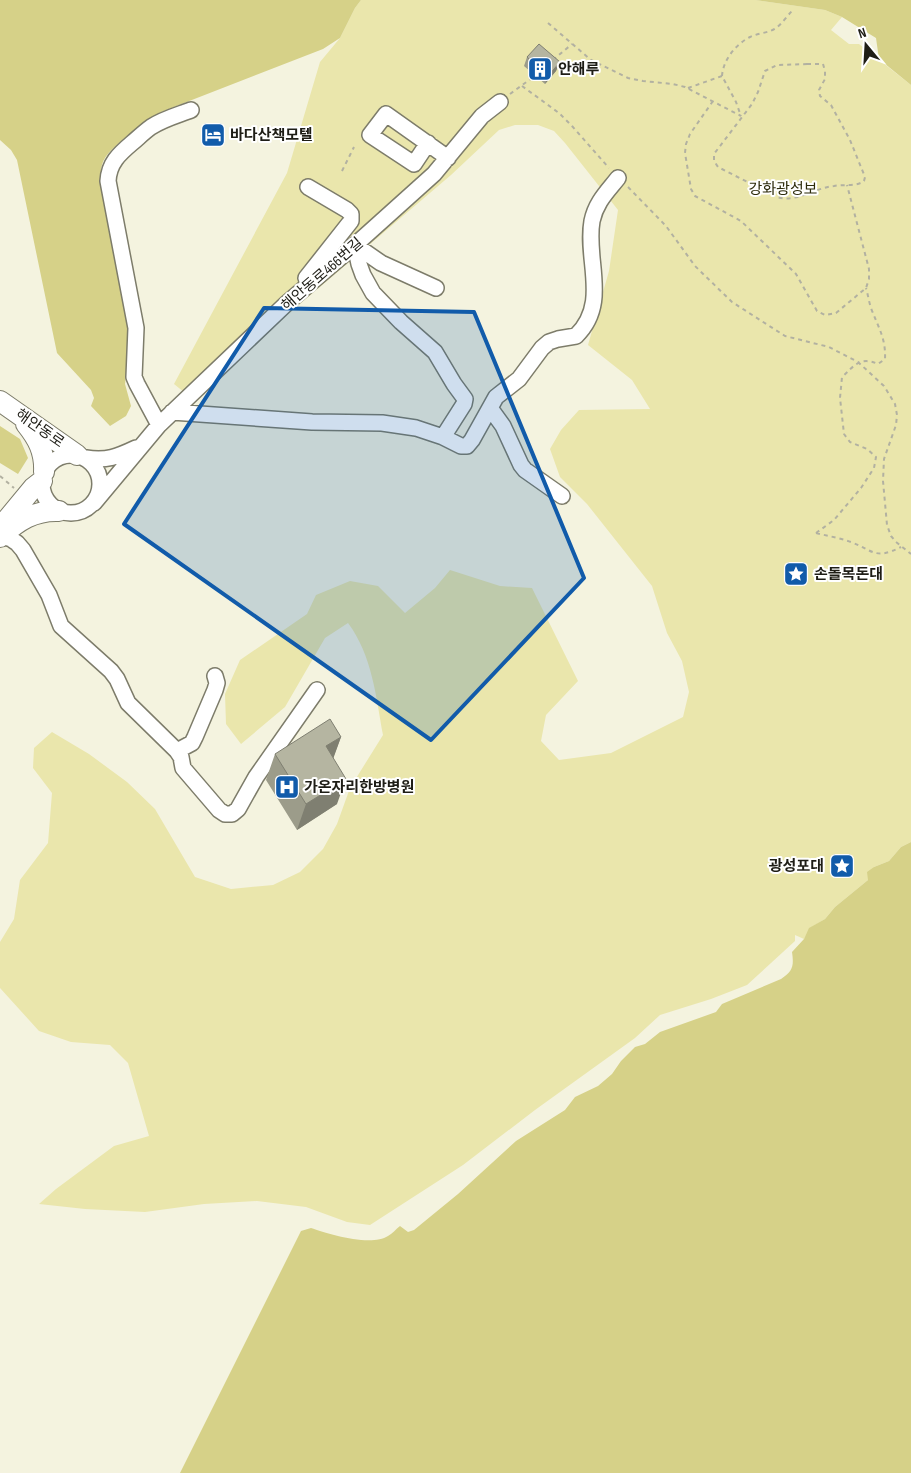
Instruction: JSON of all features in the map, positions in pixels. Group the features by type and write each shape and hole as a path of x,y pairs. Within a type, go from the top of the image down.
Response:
{"main road":[{"name":"해안동로","path":"1,402 81,457"},
{"name":"해안동로","path":"1,402 25,423 40,444 44,461 43,476"},
{"path":"1,533 43,476"},
{"path":"1,533 26,518 47,510 59,511"}],"street":[{"name":"해안동로466번길","path":"94,503 142,444 172,412 287,303 434,174 482,116 500,102"},
{"path":"159,425 134,377 136,328 108,174 114,160 120,153 151,127 191,110"},
{"path":"428,143 448,158"},
{"path":"172,412 312,422 382,423 416,428 443,437 461,446 467,446 496,397 519,379 542,348 549,342 576,336 588,320 595,288 590,234 593,219 598,202 618,178"},
{"path":"287,303 351,221 351,214 347,210 308,187"},
{"path":"355,245 381,262 436,288"},
{"path":"355,245 363,275 373,293 435,352 465,399 464,404 443,437"},
{"path":"490,408 503,426 525,470 562,496"},
{"path":"81,457 94,465 99,474 101,484 99,494 94,503 77,513 59,511 51,506 42,490 43,476 49,464 56,458 66,455 81,457 100,460 111,459 142,444"},
{"path":"1,533 17,543 23,550 48,596 61,626 111,672 117,679 128,703 177,751 183,768 218,810 225,814 232,814 238,810 256,777 317,690"},
{"path":"177,751 192,743 216,690 215,676"}],"path":[{"path":"741,116 722,76 722,67 729,56 750,37 776,28 792,11"},
{"path":"548,23 591,60 628,78 673,84 687,88 741,116"},
{"path":"548,64 572,44"},
{"path":"823,64 825,72 824,79 818,90 820,96 831,105 850,140 865,176 864,181 860,184 832,186 786,200 718,167 714,161 714,154 741,116 752,104 765,71 777,65 823,64"},
{"path":"500,102 542,70"},
{"path":"687,88 722,76"},
{"path":"522,86 572,126 618,178 666,226 695,266 732,302 785,336 829,347 858,362 884,386 895,404 897,414 896,425 884,459 886,525 891,536 911,554"},
{"path":"713,101 690,134 686,144 685,153 691,189 695,196 742,221 796,274 816,311 825,315 836,313 866,288"},
{"path":"342,171 354,147"},
{"path":"847,185 869,269 869,279 866,288 870,305 884,337 885,359 878,364 869,360 858,362 842,377 840,398 844,434 850,442 867,449 876,457 874,468 861,488 834,520 816,533 852,543 867,551 881,554 902,546"}],"highlighted area":[{"path":"264,308 474,312 584,578 431,740 124,524"}],"green space":[{"name":"강화광성보","path":"361,0 755,0 825,10 842,17 831,30 849,44 859,44 911,85 911,842 901,847 889,861 874,867 868,880 835,907 825,919 810,928 804,939 795,935 795,941 747,985 660,1015 635,1038 463,1165 370,1225 347,1222 306,1207 257,1201 204,1204 145,1212 85,1209 39,1204 114,1146 149,1136 128,1063 110,1045 71,1042 39,1031 0,988 0,942 14,919 20,880 48,843 52,793 33,768 34,748 52,732 89,754 127,782 155,809 195,877 231,889 273,885 300,872 323,849 337,824 350,788 383,735 368,662 356,635 348,623 325,638 285,707 241,744 226,724 225,694 240,660 307,614 316,595 350,581 378,586 405,613 435,588 450,570 500,586 532,588 578,681 546,715 541,741 559,760 611,753 683,717 689,692 682,661 667,633 652,586 587,504 560,477 550,449 561,430 579,410 650,409 632,380 588,345 609,271 618,210 554,131 538,125 515,125 499,130 451,175 280,321 195,401 174,384 287,173 320,62 340,38"}],"shaded area":[{"path":"0,0 361,0 340,38 323,49 161,112 123,140 105,158 100,178 130,341 125,384 131,406 126,416 110,426 91,406 94,398 91,390 57,353 17,160 11,150 0,140"},
{"path":"755,0 911,0 911,85 879,59 876,38 842,17 825,10"},
{"path":"0,426 20,439 28,458 18,474 0,463"},
{"path":"911,842 911,1473 180,1473 301,1231 311,1228 350,1238 371,1240 388,1236 400,1226 408,1232 414,1230 458,1194 516,1141 565,1110 575,1097 598,1086 612,1074 621,1061 635,1047 645,1044 660,1032 716,1012 722,1004 785,976 792,968 792,952 804,939 809,928 825,919 835,907 868,880 867,872 889,861 901,847"}],"building":[{"path":"539,44 560,62 548,76 527,57"},
{"path":"330,719 341,737 326,746 346,779 306,804 275,754"}],"place":[{"name":"안해루","path":"540,69"},
{"name":"바다산책모텔","path":"213,135"},
{"name":"손돌목돈대","path":"796,574"},
{"name":"가온자리한방병원","path":"287,787"},
{"name":"광성포대","path":"842,866"}]}
